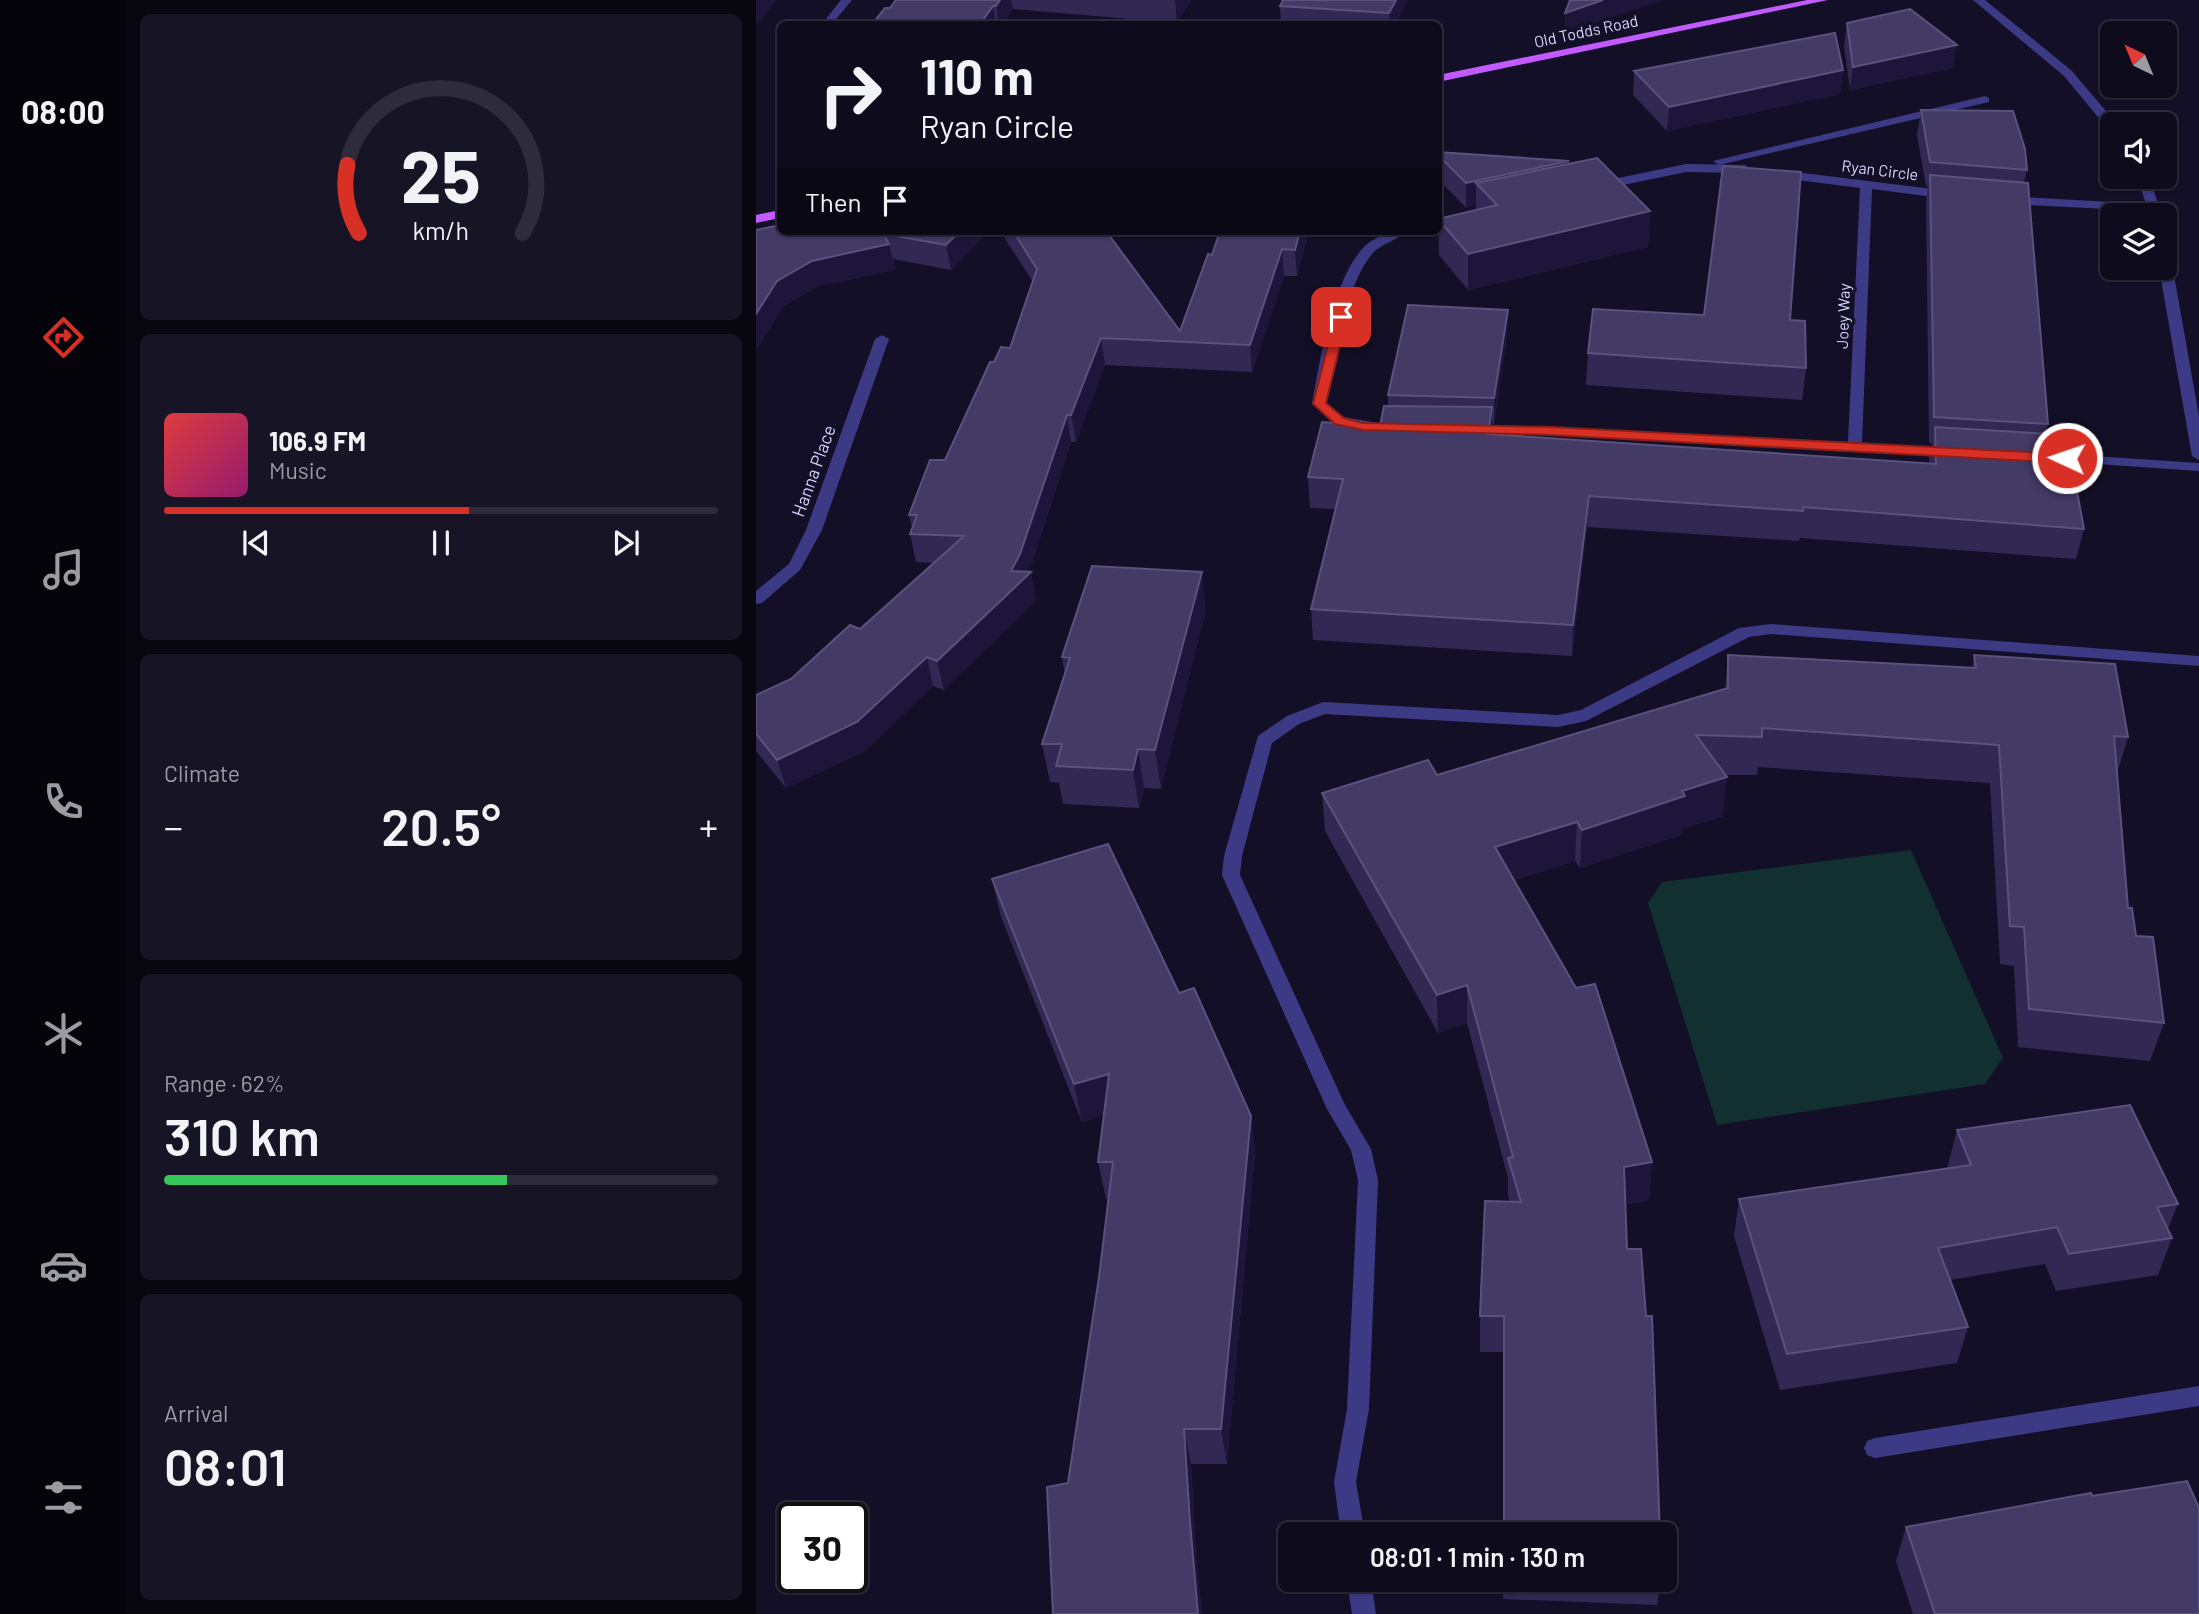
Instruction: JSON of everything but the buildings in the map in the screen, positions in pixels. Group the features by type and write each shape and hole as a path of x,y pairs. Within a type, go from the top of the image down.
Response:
{"main road":[{"name":"Old Todds Road","path":"1442,78 1823,0"},
{"path":"756,219 777,215"}],"street":[{"path":"830,21 847,0"},
{"path":"1978,0 2083,90 2101,112"},
{"name":"Ryan Circle","path":"1583,189 1985,100"},
{"name":"Ryan Circle","path":"1686,168 1740,168 1866,187 1960,197"},
{"name":"Joey Way","path":"1855,446 1866,187"},
{"path":"1987,199 2100,208"},
{"path":"1389,427 1363,426 1340,421 1319,404 1353,274 1364,254 1392,235"},
{"path":"2168,280 2199,456"},
{"name":"Hanna Place","path":"756,599 795,567 814,530 882,338"},
{"path":"1455,428 1965,452"},
{"path":"2020,456 2199,467"},
{"path":"1351,1522 1345,1482 1358,1409 1368,1180 1361,1149 1337,1109 1231,875 1233,856 1264,740 1293,719 1323,708 1558,720 1586,715 1745,632 1771,629 2199,661"},
{"path":"1875,1448 2199,1396"},
{"path":"1361,1592 1364,1614"}],"green space":[{"path":"1911,850 2003,1058 1985,1084 1717,1125 1648,903 1662,882"}],"route":[{"path":"1341,317 1319,404 1340,421 1363,426 1551,431 2067,458"}]}
